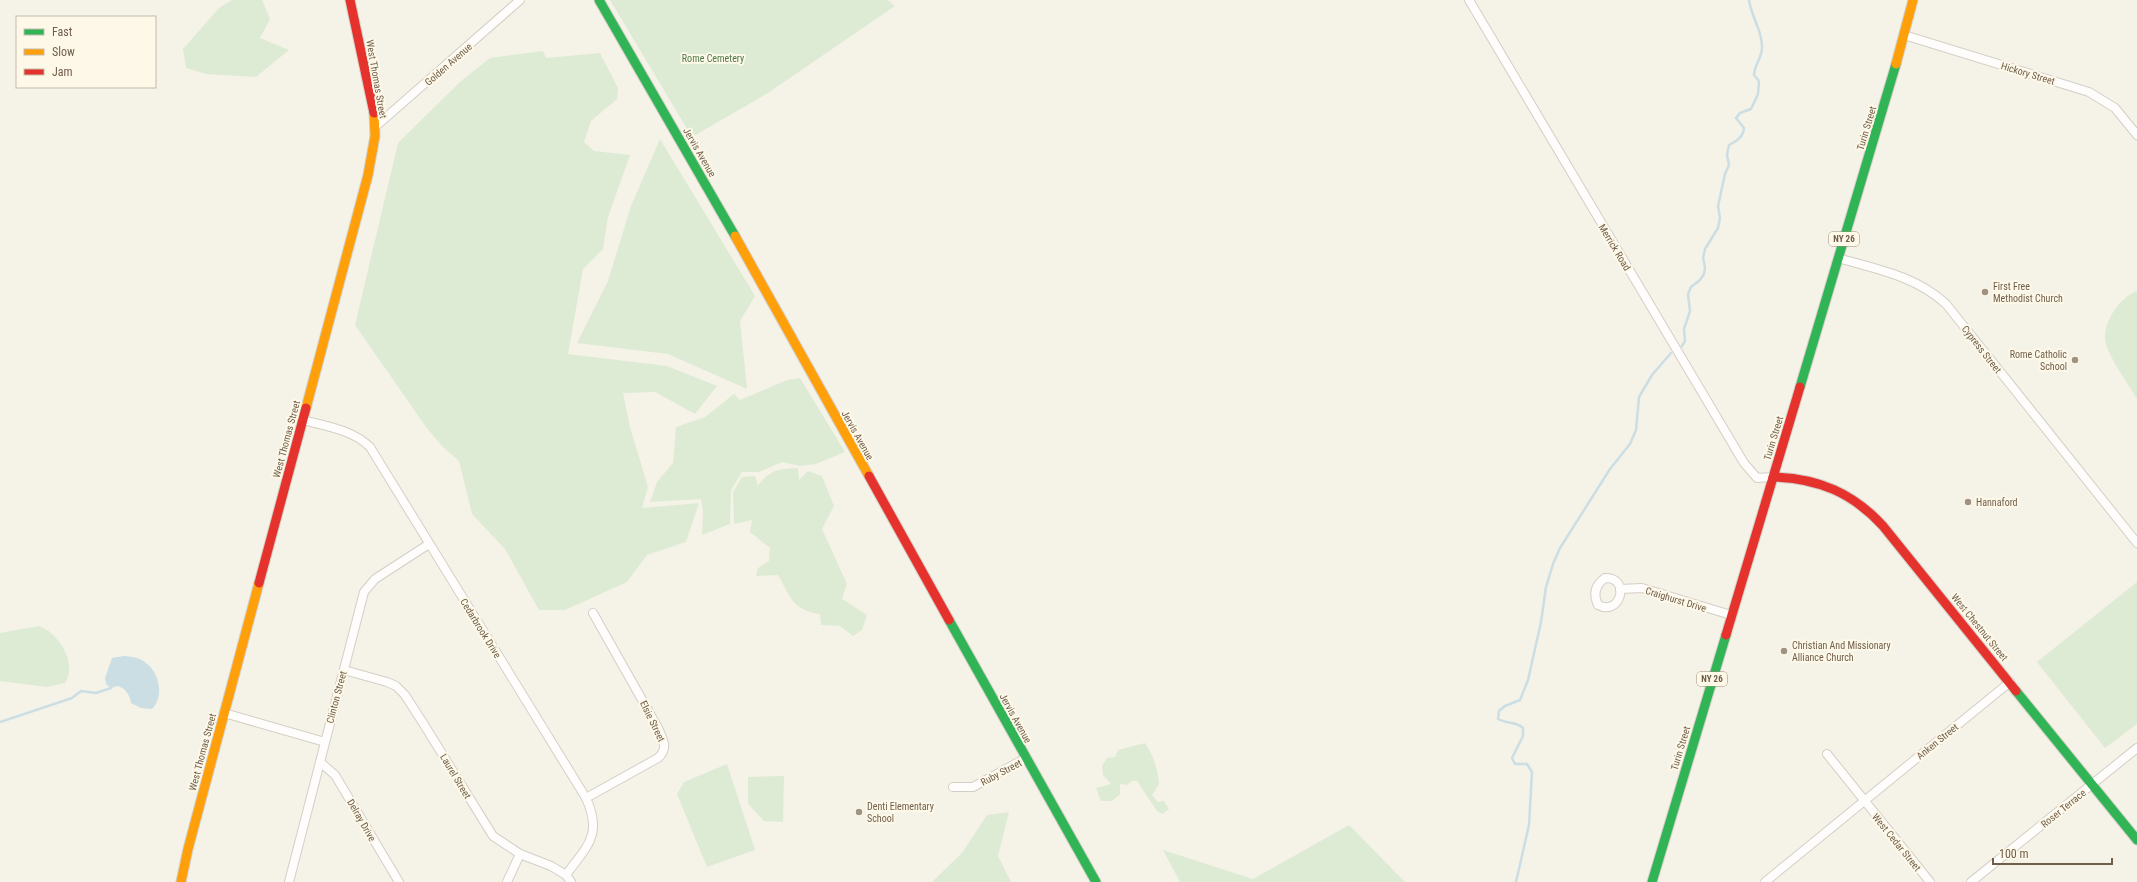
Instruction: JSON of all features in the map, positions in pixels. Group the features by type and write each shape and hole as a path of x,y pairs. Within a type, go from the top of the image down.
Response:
{"street":[{"name":"West Thomas Street","path":"181,882 224,713 368,174 375,128 366,70 350,0"},
{"name":"Golden Avenue","path":"375,128 520,0"},
{"name":"Jervis Avenue","path":"599,0 742,248 1096,882"},
{"name":"Merrick Road","path":"1469,0 1744,463 1757,478 1772,477"},
{"name":"Turin Street","path":"1652,882 1904,36 1913,0"},
{"name":"Hickory Street","path":"1904,36 2089,92 2115,108 2137,136"},
{"name":"Cypress Street","path":"1838,258 1915,282 1933,292 1946,304 2137,544"},
{"name":"Cedarbrook Drive","path":"302,420 347,432 362,439 370,447 586,798 593,813 594,826 587,846 568,879"},
{"name":"West Chestnut Street","path":"1772,477 1788,476 1846,494 1861,504 1884,526 2137,840"},
{"name":"Clinton Street","path":"289,882 364,592 375,579 430,544"},
{"name":"Craighurst Drive","path":"1620,589 1642,588 1732,615"},
{"name":"Elsie Street","path":"586,798 658,758 664,752 665,746 658,728 593,613"},
{"name":"Laurel Street","path":"344,670 396,686 405,695 487,828 502,844 520,854 551,866 568,879"},
{"name":"Anken Street","path":"1865,801 2010,682"},
{"path":"224,713 325,742"},
{"name":"Roser Terrace","path":"1971,882 2137,748"},
{"name":"West Cedar Street","path":"1827,754 1930,882"},
{"name":"Ruby Street","path":"953,787 973,787 1026,758"},
{"name":"Delray Drive","path":"320,762 335,775 399,882"},
{"path":"1765,882 1865,801"},
{"path":"507,882 520,854"}],"green space":[{"path":"232,0 262,0 270,19 260,38 289,50 256,77 206,74 186,68 183,49 219,8"},
{"name":"Rome Cemetery","path":"610,0 888,0 895,6 768,93 692,137"},
{"path":"543,51 546,58 600,53 618,88 617,99 591,121 584,142 594,151 630,155 608,217 603,249 583,269 568,354 667,366 717,386 695,414 655,392 623,393 630,427 648,487 642,508 699,503 686,542 647,555 627,582 565,610 539,610 505,549 472,514 459,461 442,446 426,427 355,325 398,143 461,81 490,58"},
{"path":"660,139 755,296 740,321 747,389 668,354 577,343 608,281 631,206"},
{"path":"2137,291 2137,399 2113,360 2105,339 2108,322 2112,314 2123,300"},
{"path":"800,378 845,452 816,464 800,466 782,462 759,472 742,472 731,490 730,524 702,535 703,511 701,499 650,502 657,482 673,463 676,427 705,417 734,394 740,400 787,380"},
{"path":"798,468 799,480 808,471 822,476 834,506 822,529 847,584 842,599 867,615 862,630 853,636 840,626 821,625 820,614 804,610 798,606 789,596 778,575 756,576 758,568 769,561 770,548 750,532 752,520 734,524 733,492 742,477 755,476 758,485 767,476 776,471"},
{"path":"2137,582 2137,724 2105,748 2037,662"},
{"path":"39,626 46,629 53,635 64,650 69,667 65,683 47,687 0,681 0,633"},
{"path":"1145,743 1155,762 1158,773 1159,784 1152,795 1158,802 1164,801 1169,809 1162,814 1157,811 1137,781 1132,781 1127,785 1120,784 1120,794 1112,801 1101,801 1096,788 1111,784 1103,775 1102,766 1107,758 1115,757 1118,750"},
{"path":"727,764 755,850 707,867 677,794 684,782"},
{"path":"784,776 783,822 764,821 748,804 748,777"},
{"path":"1009,812 998,856 1011,882 932,882 962,853 987,815"},
{"path":"1349,825 1405,882 1180,882 1163,850 1253,879"}],"shaded area":[{"path":"124,656 142,660 155,674 159,686 159,693 156,704 152,709 141,708 131,703 129,695 123,689 118,686 111,688 106,684 105,678 112,658"}],"waterway":[{"path":"1682,346 1685,341 1684,329 1690,311 1688,294 1691,287 1700,280 1704,274 1705,267 1703,258 1705,249 1718,228 1720,218 1718,206 1725,174 1729,165 1727,155 1729,145 1739,138 1744,128 1736,118 1740,113 1751,109 1758,94 1759,81 1754,75 1754,71 1761,54 1762,40 1749,0"},
{"path":"1516,882 1529,825 1532,772 1527,764 1515,764 1512,758 1523,736 1523,728 1517,724 1498,719 1499,711 1505,706 1520,700 1528,680 1541,622 1546,587 1560,548 1610,469 1630,444 1636,430 1639,397 1652,375 1671,353"},
{"path":"0,722 72,698 81,691 96,693 111,688"}],"traffic: fast":[{"path":"599,0 735,236"},
{"path":"1800,387 1896,64"},
{"path":"949,620 1096,882"},
{"path":"1652,882 1726,635"},
{"path":"2016,691 2137,840"}],"traffic: slow":[{"path":"1896,64 1913,0"},
{"path":"306,408 368,175 375,136 374,113"},
{"path":"735,236 869,476"},
{"path":"181,882 188,849 259,583"}],"traffic: jam":[{"path":"350,0 374,113"},
{"path":"1726,635 1800,387"},
{"path":"259,583 306,408"},
{"path":"869,476 949,620"},
{"path":"1773,477 1805,480 1820,484 1847,496 1872,514 2016,691"}],"place":[{"name":"First Free Methodist Church","path":"1985,292"},
{"name":"Rome Catholic School","path":"2075,360"},
{"name":"Hannaford","path":"1968,502"},
{"name":"Christian And Missionary Alliance Church","path":"1784,651"},
{"name":"Denti Elementary School","path":"859,812"}]}
